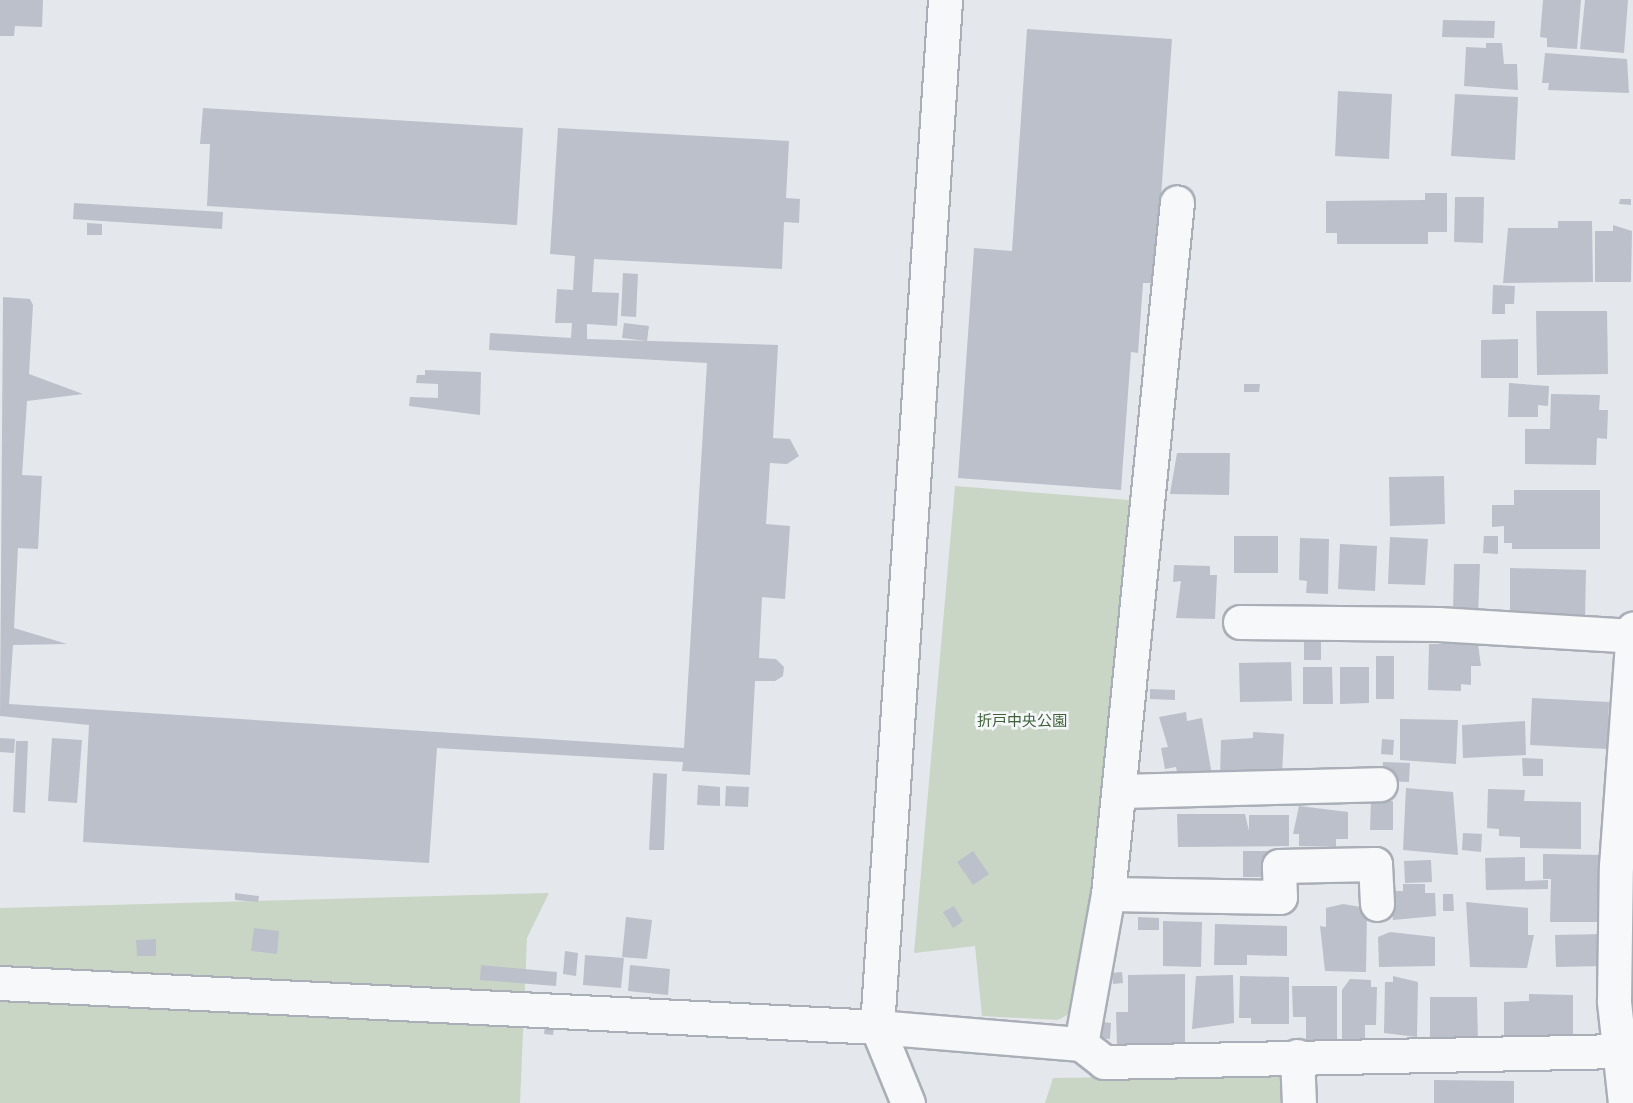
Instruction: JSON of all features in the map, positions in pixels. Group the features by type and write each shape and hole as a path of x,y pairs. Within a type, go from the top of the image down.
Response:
{"street":[{"path":"909,1103 877,1027 945,0"},
{"path":"1081,1044 1108,894 1177,202"},
{"path":"1239,622 1438,624 1632,636"},
{"path":"1624,1103 1614,1001 1616,866 1633,629"},
{"path":"1119,791 1380,783"},
{"path":"1108,894 1280,897 1279,867 1375,864 1377,903"},
{"path":"0,983 877,1027 1081,1044 1104,1062 1297,1056 1619,1051"},
{"path":"1297,1056 1299,1103"}],"green space":[{"name":"折戸中央公園","path":"955,486 1129,500 1088,977 1069,1014 1058,1020 982,1016 975,946 914,953"},
{"path":"549,893 527,938 520,1103 0,1103 0,908"},
{"path":"1285,1075 1287,1103 1045,1103 1053,1078"}],"building":[{"path":"0,0 43,0 42,27 15,26 14,36 0,36"},
{"path":"1543,0 1581,0 1577,49 1547,47 1547,38 1540,37"},
{"path":"1585,0 1628,0 1624,53 1580,49"},
{"path":"1443,20 1495,21 1494,38 1442,37"},
{"path":"1027,29 1172,39 1155,283 1143,283 1138,353 1131,352 1121,490 958,478 974,248 1012,251"},
{"path":"1486,43 1502,43 1504,64 1517,64 1518,90 1464,86 1466,47 1486,48"},
{"path":"1545,53 1627,59 1629,93 1548,90 1549,83 1542,83"},
{"path":"1338,91 1392,94 1389,159 1335,156"},
{"path":"1455,94 1518,97 1515,160 1451,156"},
{"path":"203,108 523,128 517,225 207,206 210,144 200,144"},
{"path":"558,128 789,141 786,198 800,199 799,223 784,222 782,269 594,259 592,292 619,293 617,326 587,324 587,339 778,345 773,438 790,439 799,456 787,464 770,463 766,524 790,526 785,599 762,597 759,658 776,659 784,667 783,676 775,681 755,681 750,775 682,771 683,762 437,748 429,863 83,842 89,725 0,716 3,297 30,299 33,305 29,374 83,394 27,401 22,475 42,476 38,549 18,548 14,628 67,644 13,645 9,704 684,748 707,363 489,350 490,333 571,338 572,323 555,323 557,289 573,290 575,256 550,254"},
{"path":"1425,193 1447,193 1447,232 1428,232 1428,244 1337,244 1337,233 1326,233 1326,201 1425,200"},
{"path":"1455,197 1484,197 1483,243 1454,242"},
{"path":"1620,199 1631,199 1631,205 1619,204"},
{"path":"74,203 223,212 222,229 73,219"},
{"path":"1558,221 1592,221 1593,282 1503,283 1508,228 1558,228"},
{"path":"87,223 102,224 102,235 87,235"},
{"path":"1613,225 1632,231 1631,282 1595,282 1595,231 1613,231"},
{"path":"623,273 638,274 636,317 621,316"},
{"path":"1493,285 1515,286 1514,304 1505,304 1505,314 1492,314"},
{"path":"1536,311 1607,311 1608,374 1537,375"},
{"path":"624,323 649,326 647,341 622,338"},
{"path":"1518,339 1518,378 1481,378 1481,340"},
{"path":"425,370 481,372 480,415 409,406 410,397 438,398 438,384 416,383 417,375 425,375"},
{"path":"1509,383 1549,386 1548,406 1538,405 1538,417 1508,417"},
{"path":"1244,384 1260,384 1259,392 1244,392"},
{"path":"1551,394 1600,395 1599,410 1608,410 1607,439 1597,438 1596,465 1525,464 1525,429 1550,429"},
{"path":"1177,453 1230,453 1229,495 1170,494"},
{"path":"1444,476 1445,524 1390,526 1389,477"},
{"path":"1514,490 1600,490 1600,549 1512,549 1512,543 1504,543 1504,526 1492,527 1492,505 1514,505"},
{"path":"1234,536 1278,536 1278,573 1234,573"},
{"path":"1484,536 1498,536 1498,554 1483,553"},
{"path":"1390,537 1428,539 1425,585 1388,584"},
{"path":"1300,538 1329,539 1328,594 1306,593 1307,581 1299,580"},
{"path":"1340,544 1377,546 1375,591 1338,589"},
{"path":"1454,564 1480,564 1478,616 1453,614"},
{"path":"1174,565 1210,566 1210,575 1217,575 1215,619 1176,618 1181,581 1173,582"},
{"path":"1510,568 1586,570 1585,618 1510,616"},
{"path":"1321,639 1321,660 1304,660 1304,640"},
{"path":"1429,644 1478,644 1481,666 1471,666 1471,685 1461,684 1461,691 1428,690"},
{"path":"1376,656 1394,656 1394,699 1376,699"},
{"path":"1291,662 1292,701 1240,702 1239,663"},
{"path":"1303,667 1332,667 1333,704 1303,704"},
{"path":"1340,667 1369,667 1369,703 1340,704"},
{"path":"1150,689 1175,690 1175,700 1150,699"},
{"path":"1532,698 1609,702 1607,749 1530,745"},
{"path":"1186,712 1187,721 1202,718 1212,775 1178,778 1176,767 1165,769 1161,748 1168,747 1159,717"},
{"path":"1400,719 1458,720 1456,764 1400,760"},
{"path":"1525,721 1526,755 1463,758 1462,725"},
{"path":"1253,732 1284,734 1282,775 1220,777 1221,740 1253,738"},
{"path":"0,738 15,739 14,753 0,752"},
{"path":"52,738 82,740 77,803 48,801"},
{"path":"1382,739 1394,740 1393,755 1381,754"},
{"path":"16,741 28,741 25,813 13,812"},
{"path":"1522,758 1543,759 1543,776 1523,776"},
{"path":"1383,762 1410,763 1409,782 1382,781"},
{"path":"653,773 667,774 664,850 649,850"},
{"path":"698,785 720,787 720,806 697,805"},
{"path":"726,786 749,787 748,807 725,806"},
{"path":"1406,788 1453,792 1458,855 1403,850"},
{"path":"1488,789 1525,790 1524,801 1581,802 1581,849 1520,848 1520,837 1499,836 1499,829 1487,828"},
{"path":"1371,801 1393,801 1393,830 1370,830"},
{"path":"1299,806 1348,812 1348,839 1336,839 1336,847 1299,846 1299,834 1293,834"},
{"path":"1177,814 1245,814 1249,831 1249,815 1289,815 1289,846 1178,847"},
{"path":"1463,833 1482,834 1481,852 1462,850"},
{"path":"973,851 989,874 973,885 957,862"},
{"path":"1243,851 1267,851 1267,877 1243,877"},
{"path":"1543,854 1605,855 1605,922 1550,922 1551,879 1543,879"},
{"path":"1525,857 1525,881 1548,880 1548,889 1486,890 1485,858"},
{"path":"1431,860 1432,882 1405,883 1404,861"},
{"path":"1403,884 1425,884 1425,893 1435,893 1436,916 1393,920 1389,891 1403,891"},
{"path":"235,893 259,896 258,902 235,900"},
{"path":"1443,894 1453,894 1454,911 1443,911"},
{"path":"1466,902 1528,908 1528,935 1534,935 1527,968 1470,967"},
{"path":"1343,904 1367,908 1366,972 1325,971 1320,926 1326,927 1326,908"},
{"path":"954,906 963,921 953,928 943,912"},
{"path":"626,917 652,920 647,959 622,957"},
{"path":"1138,917 1159,918 1159,930 1138,930"},
{"path":"1163,921 1202,922 1201,967 1163,966"},
{"path":"1215,924 1287,926 1287,956 1247,955 1247,965 1214,965"},
{"path":"254,928 279,931 277,954 251,951"},
{"path":"1390,932 1435,937 1435,966 1379,967 1378,937"},
{"path":"1603,934 1603,966 1556,967 1555,935"},
{"path":"156,939 156,956 137,956 136,940"},
{"path":"565,951 578,953 576,976 563,974"},
{"path":"585,955 624,958 621,988 583,985"},
{"path":"481,965 557,972 556,986 480,980"},
{"path":"630,965 670,969 668,995 628,991"},
{"path":"1122,972 1123,983 1113,984 1112,973"},
{"path":"1185,974 1185,1048 1117,1048 1116,1012 1128,1012 1128,975"},
{"path":"1233,975 1234,1023 1192,1029 1196,976"},
{"path":"1240,976 1289,977 1289,1024 1251,1024 1251,1018 1239,1018"},
{"path":"1393,976 1418,982 1417,1037 1384,1033 1385,982 1393,982"},
{"path":"1350,979 1371,980 1371,987 1377,987 1376,1025 1365,1025 1365,1047 1342,1047 1342,990"},
{"path":"1292,986 1337,986 1337,1044 1306,1044 1306,1017 1293,1017"},
{"path":"1529,994 1573,995 1573,1038 1504,1037 1504,1002 1529,1001"},
{"path":"1430,997 1477,997 1478,1045 1430,1045"},
{"path":"1102,1022 1111,1023 1110,1039 1101,1038"},
{"path":"545,1025 554,1026 553,1035 544,1034"},
{"path":"1434,1080 1514,1081 1514,1103 1434,1103"}]}
